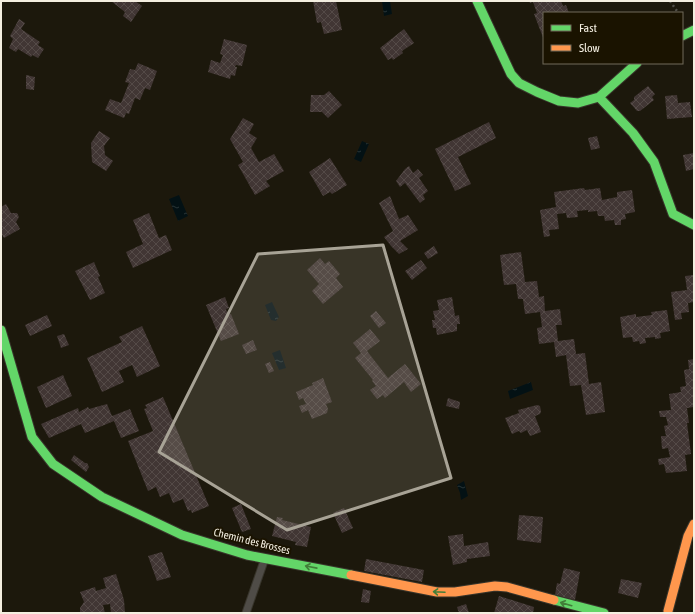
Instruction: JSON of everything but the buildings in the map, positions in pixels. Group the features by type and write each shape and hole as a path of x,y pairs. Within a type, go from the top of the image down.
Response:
{"street":[{"path":"477,1 511,74 520,83 559,101 578,103 599,97 636,64"},
{"path":"683,36 694,30"},
{"path":"599,97 633,133 654,162 673,214 694,225"},
{"name":"Chemin des Brosses","path":"1,330 32,437 53,464 102,497 182,535 265,559 437,592 455,592 495,586 507,587 604,613"},
{"path":"668,611 688,536 694,524"}],"lane":[{"path":"246,613 265,559"}],"path":[{"path":"670,1 677,11"}],"highlighted area":[{"path":"383,245 451,478 287,530 159,452 258,254"}],"water":[{"path":"382,1 390,1 392,14 384,16"},
{"path":"362,141 369,144 361,162 354,159"},
{"path":"179,195 188,216 178,221 169,199"},
{"path":"272,302 279,317 276,321 271,320 265,305"},
{"path":"280,350 286,368 279,370 272,353"},
{"path":"531,382 533,390 510,399 508,391"},
{"path":"464,481 468,496 461,500 457,485"}],"traffic: fast":[{"path":"477,1 511,74 519,83 559,101 578,103 599,97 636,64"},
{"path":"683,36 694,30"},
{"path":"599,97 633,133 654,162 673,214 694,225"},
{"path":"1,330 32,437 53,464 102,497 182,535 247,555 351,575"},
{"path":"554,600 604,613"}],"traffic: slow":[{"path":"668,611 688,536 694,524"},
{"path":"351,575 437,592 455,592 495,586 507,587 554,600"}]}
